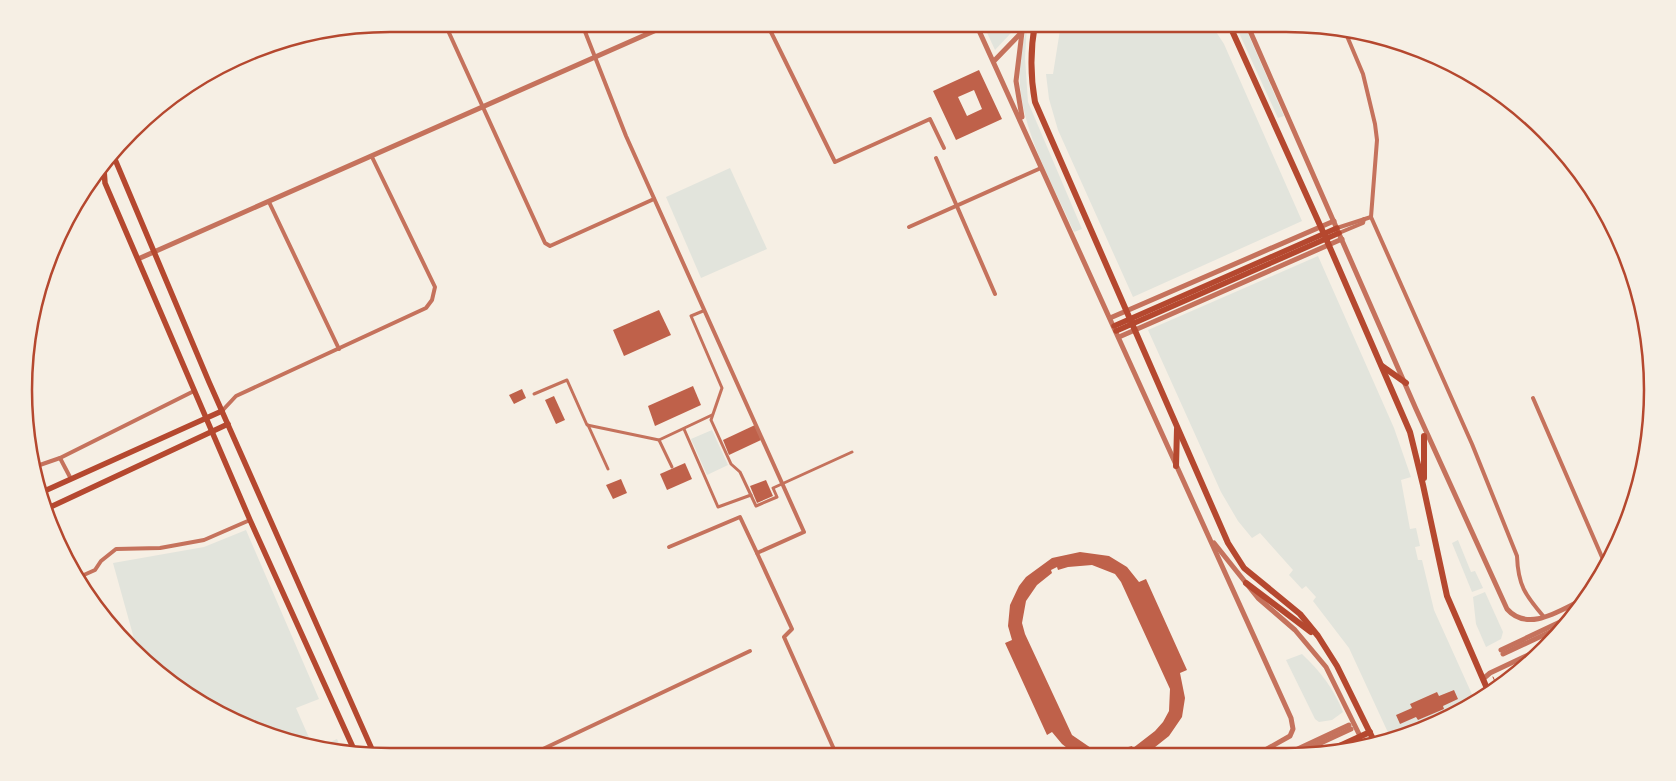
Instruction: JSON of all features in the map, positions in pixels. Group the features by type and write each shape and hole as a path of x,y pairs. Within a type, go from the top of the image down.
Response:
{"main road":[{"path":"1034,32 1030,51 1030,76 1035,102 1178,425 1228,543 1244,568 1300,614 1318,636 1337,666 1372,738"},
{"path":"1233,32 1325,236 1410,432 1424,485 1447,596 1487,686"},
{"path":"116,160 228,424 371,748"},
{"path":"104,175 105,182 205,418 352,746"},
{"path":"1115,328 1133,324 1325,236 1339,233"},
{"path":"1381,365 1406,383"},
{"path":"47,490 222,410"},
{"path":"51,507 228,424"},
{"path":"1176,466 1178,425"},
{"path":"1424,436 1424,485"},
{"path":"1246,583 1318,636"},
{"path":"1344,743 1370,732"}],"street":[{"path":"449,32 545,243 550,246 654,199"},
{"path":"585,32 626,136 703,311 804,532 757,553"},
{"path":"138,259 652,32"},
{"path":"771,32 835,162 930,118 944,148"},
{"path":"980,32 1293,724 1293,729 1288,738 1269,748"},
{"path":"1251,32 1416,409 1507,609 1514,616 1524,620 1536,620 1573,604"},
{"path":"994,61 1021,34"},
{"path":"1021,34 1016,81 1018,103 1026,131"},
{"path":"1347,38 1363,74 1375,124 1377,140 1371,216 1472,444 1517,556 1518,572 1524,593 1544,617"},
{"path":"222,410 236,396 426,308 432,300 435,286 372,157"},
{"path":"936,158 995,294"},
{"path":"909,227 1042,168"},
{"path":"269,202 339,349"},
{"path":"1339,233 1371,216"},
{"path":"1119,337 1133,324 1325,236 1334,222"},
{"path":"1110,318 1325,236"},
{"path":"703,311 691,316 722,388 711,420 731,464 740,472 756,506 776,497 773,488 852,452"},
{"path":"534,394 566,380 608,469"},
{"path":"40,465 60,458 194,391"},
{"path":"1533,398 1602,558"},
{"path":"1416,409 1424,436"},
{"path":"587,424 659,440 713,415"},
{"path":"684,428 718,507 751,495"},
{"path":"659,440 672,467"},
{"path":"60,458 71,479"},
{"path":"669,547 740,517 792,629 784,637 833,748"},
{"path":"84,575 95,570 101,561 116,549 160,548 204,540 250,520"},
{"path":"1209,537 1258,598 1295,630 1326,667 1360,736"},
{"path":"1551,631 1502,652 1558,623"},
{"path":"545,748 750,651"},
{"path":"1483,679 1490,673 1526,656"},
{"path":"1301,748 1350,727 1309,748"}],"shaded area":[{"path":"987,32 1011,32 1011,33 995,50"},
{"path":"1027,32 1025,58 1028,102 1082,229 1074,232 1045,171 1029,128 1020,84 1021,53"},
{"path":"1060,32 1216,32 1224,44 1302,221 1133,297 1058,130 1049,99 1046,74 1053,74"},
{"path":"1239,32 1247,32 1284,116 1278,118"},
{"path":"730,168 767,249 701,278 666,197"},
{"path":"1318,256 1394,428 1411,477 1401,480 1410,529 1416,528 1420,546 1415,547 1418,560 1422,560 1434,610 1473,696 1444,712 1388,733 1349,648 1313,601 1316,597 1306,586 1302,589 1289,575 1293,570 1260,533 1252,538 1238,521 1221,492 1148,330"},
{"path":"712,430 728,465 707,475 691,439"},
{"path":"246,530 319,699 296,708 310,739 275,730 211,701 173,675 135,642 113,563 204,547"},
{"path":"1458,540 1471,572 1475,571 1483,588 1472,592 1452,543"},
{"path":"1485,592 1503,632 1501,639 1486,647 1476,624 1473,597"},
{"path":"1302,654 1326,681 1343,712 1332,720 1319,722 1315,719 1286,660"},
{"path":"337,739 339,744 328,743"}],"building":[{"path":"979,70 1002,119 956,140 933,91","holes":["974,90 982,109 967,116 958,97"]},
{"path":"659,310 671,335 624,356 613,330"},
{"path":"693,386 701,405 655,426 648,406"},
{"path":"522,389 526,398 514,404 509,395"},
{"path":"554,396 565,420 556,424 545,400"},
{"path":"755,425 761,440 729,455 723,440"},
{"path":"685,463 692,479 667,490 660,474"},
{"path":"621,479 627,493 613,499 606,485"},
{"path":"766,480 773,496 757,503 750,486"},
{"path":"1080,552 1109,556 1127,567 1139,582 1146,579 1187,670 1180,673 1185,698 1182,717 1169,736 1154,748 1133,748 1155,731 1163,722 1169,711 1170,689 1121,582 1115,574 1092,565 1068,567 1058,570 1057,567 1051,570 1052,573 1037,585 1026,601 1022,623 1025,634 1072,735 1091,748 1067,748 1052,732 1047,735 1005,643 1012,640 1008,626 1010,605 1019,586 1026,577 1052,558"},
{"path":"1454,690 1458,699 1443,706 1444,709 1418,720 1416,717 1400,724 1396,715 1412,708 1410,704 1437,692 1439,696"}]}
